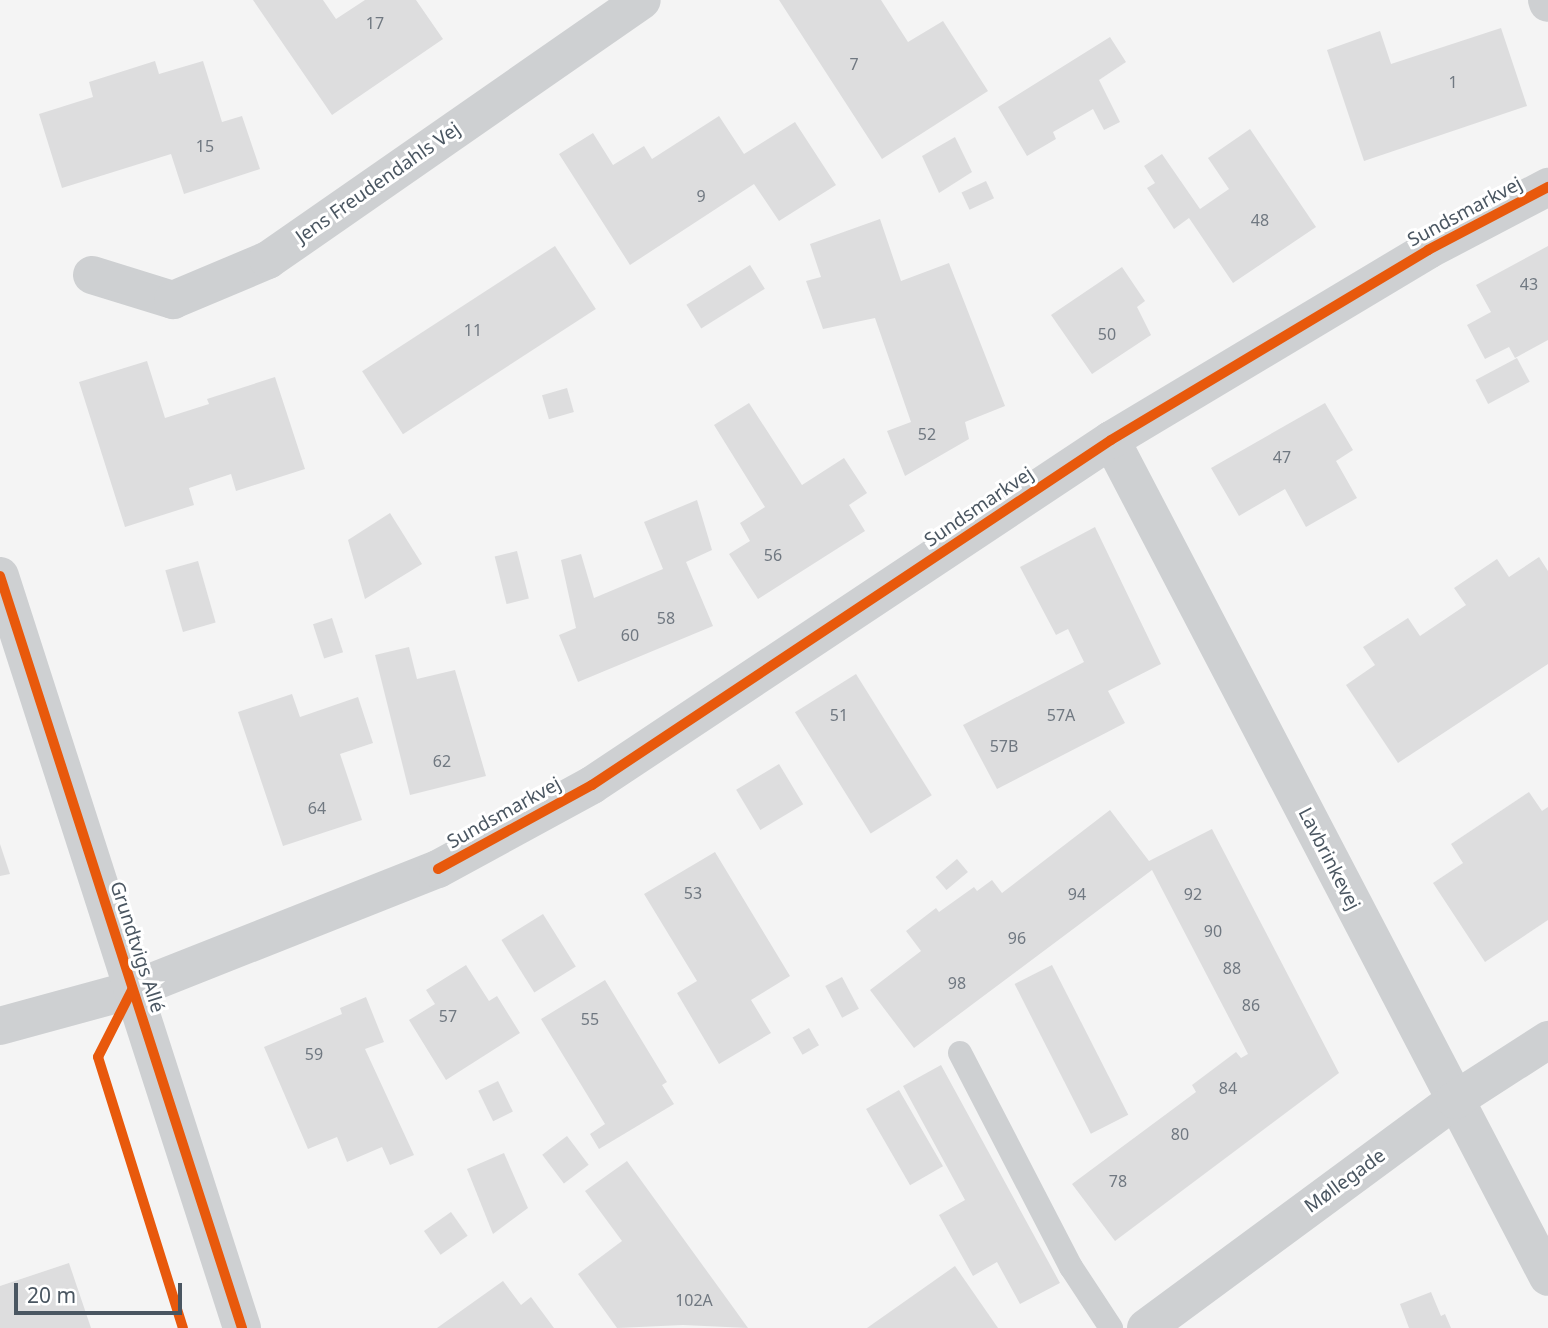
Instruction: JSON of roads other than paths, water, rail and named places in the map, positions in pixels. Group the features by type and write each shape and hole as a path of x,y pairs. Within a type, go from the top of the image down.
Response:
{"street":[{"name":"Jens Freudendahls Vej","path":"92,275 173,300 268,260 642,0"},
{"name":"Sundsmarkvej","path":"0,1026 132,990 438,869 592,785 1111,440 1428,250 1548,187"},
{"name":"Lavbrinkevej","path":"1111,440 1548,1277"},
{"name":"Grundtvigs Allé","path":"0,576 242,1328"},
{"name":"Møllegade","path":"1146,1328 1455,1100 1548,1040"}],"lane":[{"path":"960,1053 1071,1267 1111,1328"}]}
